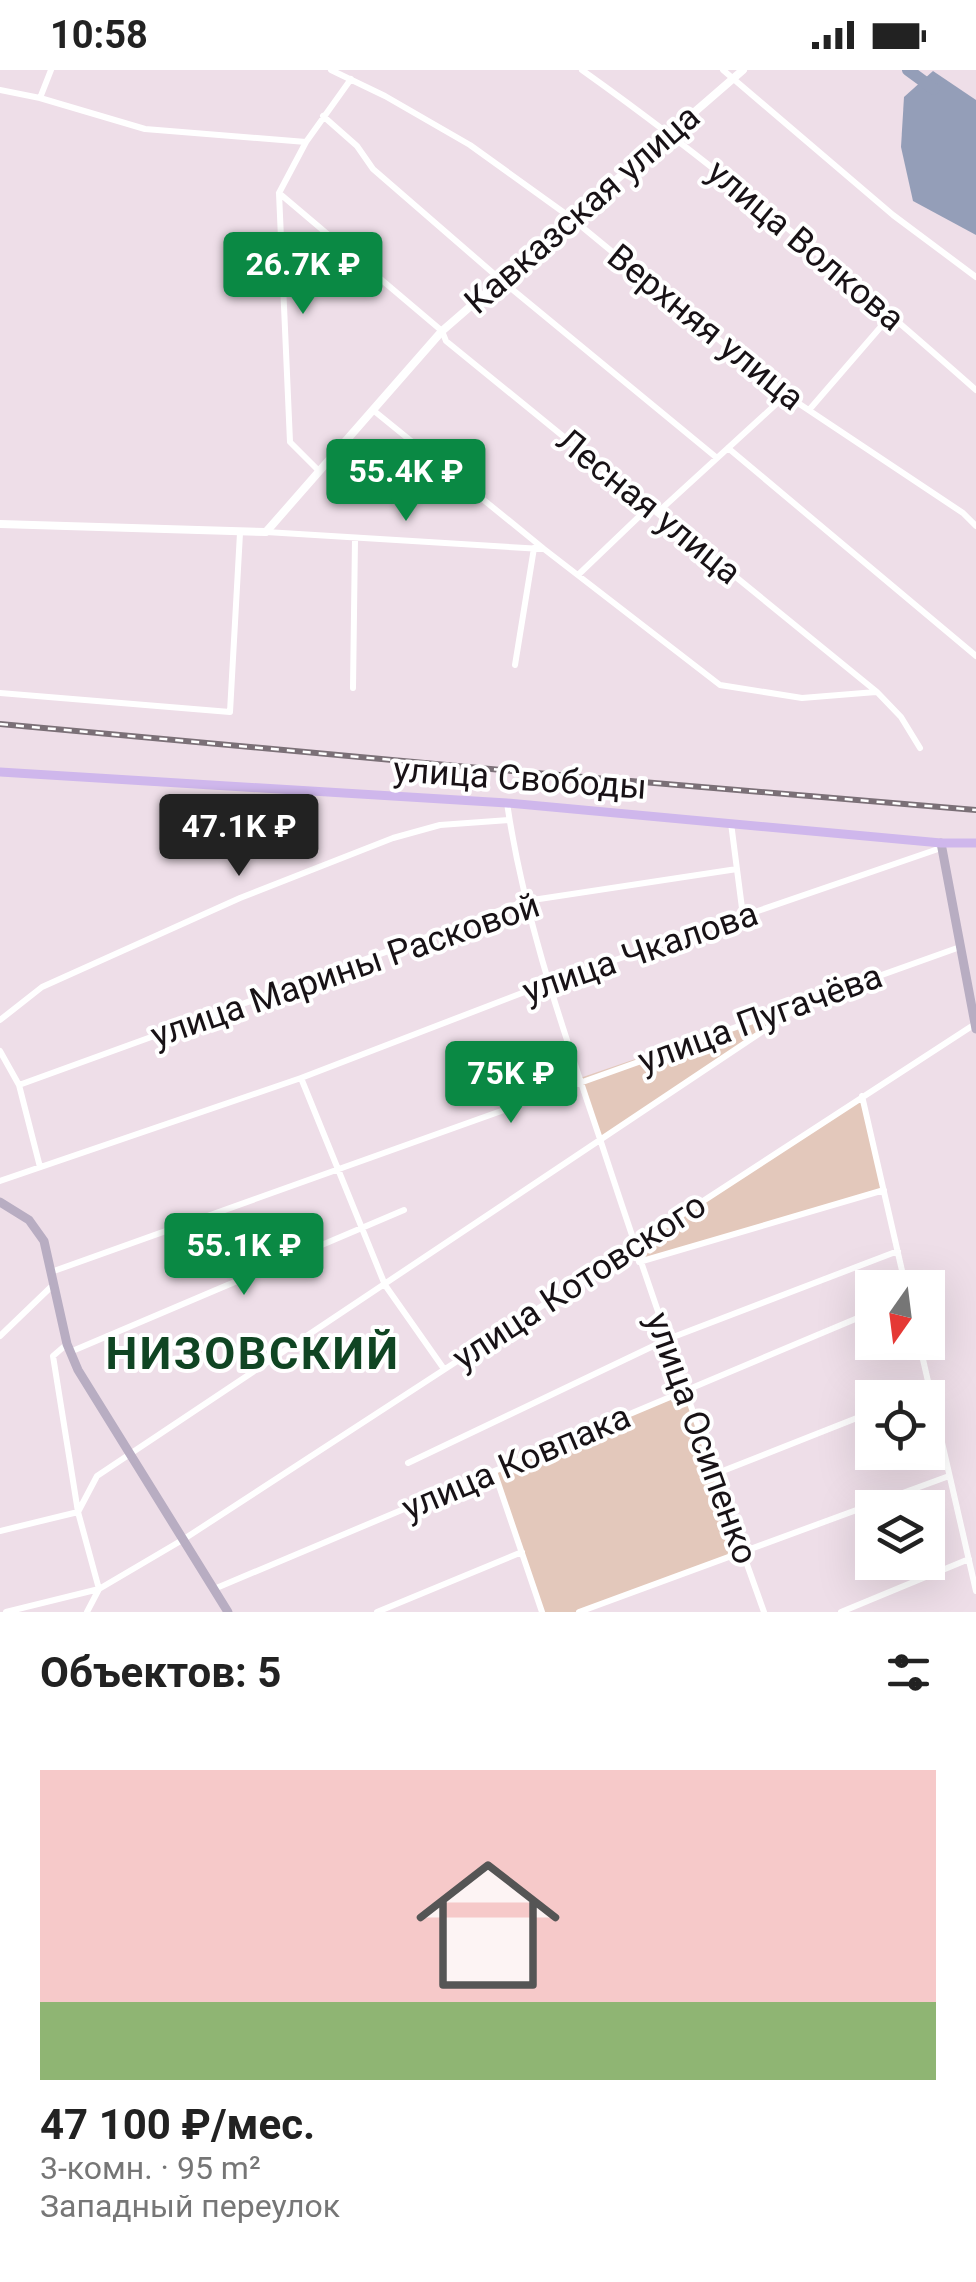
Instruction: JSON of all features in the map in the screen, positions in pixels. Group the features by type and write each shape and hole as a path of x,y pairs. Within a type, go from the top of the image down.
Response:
{"main road":[{"name":"улица Свободы","path":"0,772 507,803 731,822 942,846 976,843"},
{"path":"942,846 976,1026"},
{"path":"2,1208 29,1220 44,1241 69,1348 78,1370 228,1612"}],"street":[{"path":"40,98 51,70"},
{"name":"Верхняя улица","path":"330,70 470,145 570,218 786,395 963,513 976,526"},
{"name":"улица Волкова","path":"582,70 670,132 976,390"},
{"path":"723,70 893,214 976,277"},
{"name":"Кавказская улица","path":"266,532 442,331 743,70"},
{"path":"319,470 290,442 278,193 322,116 350,79"},
{"path":"0,90 145,129 306,142"},
{"path":"322,116 357,146 373,169 500,280 717,458"},
{"name":"Лесная улица","path":"278,193 442,331 446,341 877,692 900,717 920,748"},
{"path":"810,410 891,315"},
{"path":"658,513 786,395"},
{"path":"373,410 534,545 720,685 802,698 877,692"},
{"path":"728,448 976,656"},
{"path":"578,575 650,507"},
{"path":"0,524 534,545"},
{"path":"0,694 230,712 240,533"},
{"path":"353,688 354,539"},
{"path":"515,665 534,545"},
{"name":"улица Осипенко","path":"507,803 526,901 548,983 639,1262 764,1612"},
{"path":"0,1020 42,987 240,898 393,838 440,825 509,820"},
{"path":"731,822 743,916"},
{"name":"улица Чкалова","path":"0,1182 301,1078 548,983 942,846"},
{"name":"улица Марины Расковой","path":"19,1085 526,901 737,869"},
{"name":"улица Пугачёва","path":"51,1272 960,946"},
{"path":"0,1531 78,1512 97,1476 811,999"},
{"name":"улица Котовского","path":"6,1612 99,1589 184,1540 862,1096 976,1026"},
{"path":"0,1050 19,1085 40,1167"},
{"path":"301,1078 385,1285 444,1369"},
{"path":"862,1096 902,1270"},
{"name":"улица Котовского","path":"639,1262 884,1190"},
{"path":"87,1612 99,1589 78,1512 54,1356 404,1210"},
{"path":"408,1462 668,1339 898,1251"},
{"path":"0,1336 53,1285"},
{"name":"улица Ковпака","path":"214,1589 855,1319"},
{"path":"716,1474 855,1419"},
{"path":"945,1454 976,1592"},
{"path":"494,1471 542,1612"},
{"path":"578,1612 950,1476"},
{"path":"377,1612 522,1552"},
{"path":"841,1612 969,1560"}],"shaded area":[{"path":"811,999 601,1141 580,1078"},
{"path":"862,1096 884,1190 639,1262 634,1245"},
{"path":"686,1390 743,1552 579,1612 542,1612 494,1471"}],"water":[{"path":"933,71 976,100 976,235 913,201 901,147 904,97"}],"waterway":[{"path":"908,70 934,89"}],"railway":[{"path":"0,724 976,810"}],"district":[{"name":"НИЗОВСКИЙ","path":"253,1353"}]}
